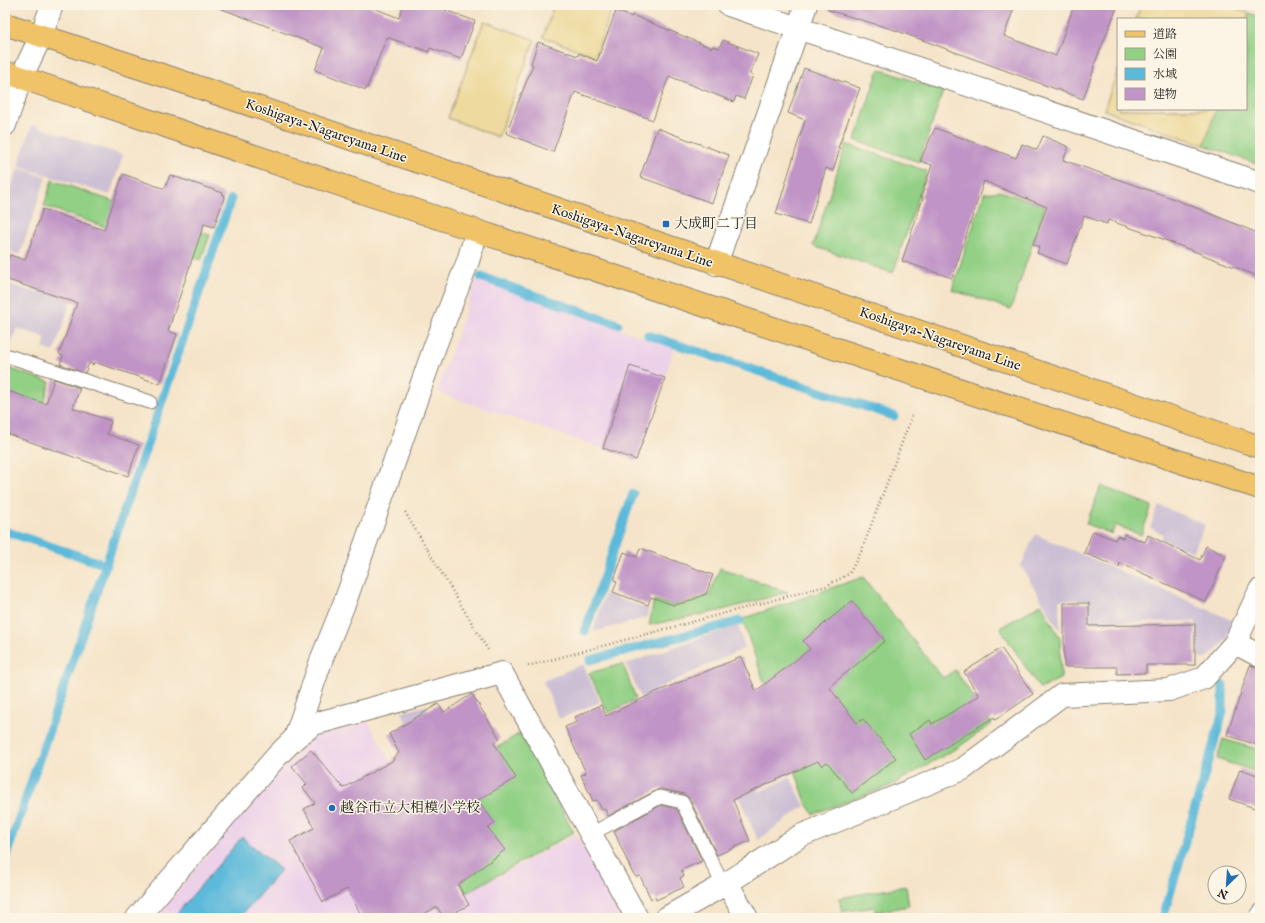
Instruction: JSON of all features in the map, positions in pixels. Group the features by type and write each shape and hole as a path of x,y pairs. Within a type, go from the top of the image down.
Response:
{"main road":[{"name":"Koshigaya-Nagareyama Line","path":"5,24 182,82 1260,447"},
{"path":"13,75 477,231 1260,488"}],"street":[{"path":"5,125 13,75 41,36 52,5"},
{"path":"729,5 1260,183"},
{"path":"716,264 806,5"},
{"path":"295,738 322,658 346,599 388,483 435,346 468,261 477,231"},
{"path":"666,918 725,884 800,836 963,769 1062,695 1169,690 1204,678 1235,643 1260,590"},
{"path":"1235,643 1260,656"},
{"path":"137,918 267,768 295,738 314,724 502,673 637,918"},
{"path":"725,884 747,918"}],"lane":[{"path":"5,355 150,402"},
{"path":"591,834 660,797 682,802 725,884"},
{"path":"1254,918 1260,910"}],"path":[{"path":"388,483 502,673 826,586 849,574 862,550 913,413"}],"shaded area":[{"path":"32,125 123,155 110,195 18,166"},
{"path":"18,168 46,177 20,255 5,250 5,206"},
{"path":"477,279 674,348 639,461 437,392"},
{"path":"77,282 54,352 43,348 46,338 17,328 11,345 5,343 5,283 38,293 41,285"},
{"path":"1159,505 1205,525 1193,552 1161,539 1163,534 1150,528"},
{"path":"1035,534 1232,620 1227,639 1207,659 1199,659 1196,621 1091,623 1089,600 1059,600 1060,631 1021,566"},
{"path":"605,594 649,609 646,618 593,632"},
{"path":"738,625 745,648 654,690 671,734 659,739 626,664"},
{"path":"583,664 600,702 559,719 543,681"},
{"path":"426,706 435,722 413,735 401,712"},
{"name":"越谷市立大相模小学校","path":"368,721 465,894 576,834 625,918 155,918 268,781 313,737"},
{"path":"790,777 805,806 758,840 735,789 753,781 759,792"}],"green space":[{"path":"1249,13 1260,17 1260,165 1204,145 1216,110 1247,110 1247,20"},
{"path":"879,69 943,91 919,162 855,140"},
{"path":"846,144 927,171 893,273 813,246"},
{"path":"52,180 210,235 201,260 44,206"},
{"path":"1000,191 1045,206 1011,309 952,290 984,193"},
{"path":"5,367 50,382 43,406 7,395 9,388 5,387"},
{"path":"1101,486 1152,506 1141,535 1115,525 1112,534 1086,524"},
{"path":"720,568 788,592 719,611 649,625 654,600 674,606 680,603 685,604 710,594"},
{"path":"863,577 943,678 955,670 992,724 957,748 890,786 813,814 807,805 742,619"},
{"path":"1041,604 1060,638 1061,678 1040,689 1000,628"},
{"path":"623,664 636,699 608,713 589,673"},
{"path":"520,733 574,832 466,893 431,829 447,780"},
{"path":"1223,739 1260,750 1260,773 1217,759"},
{"path":"906,886 909,906 876,912 874,907 842,912 839,898"}],"sand":[{"path":"554,5 613,5 595,56 543,37"},
{"path":"1141,5 1226,5 1249,13 1247,20 1247,18 1136,18"},
{"path":"484,21 535,40 498,137 448,118"},
{"path":"1117,73 1117,110 1216,110 1204,145 1104,110"}],"water":[{"path":"242,837 281,870 239,918 173,918"}],"building":[{"path":"217,5 366,5 399,18 403,5 431,5 475,21 461,59 430,48 429,52 387,37 366,90 315,70 324,48 217,7"},
{"path":"829,5 1015,5 1004,36 1056,56 1074,5 1118,5 1093,68 1094,69 1083,99 895,30 828,10"},
{"path":"616,11 632,17 632,15 712,48 713,46 719,48 723,40 758,54 750,74 753,75 744,99 736,96 734,102 669,76 653,120 575,92 553,152 506,133 533,65 531,64 538,42 578,56 579,53 597,61"},
{"path":"804,68 860,88 838,148 840,148 833,171 826,168 809,224 776,214 805,120 788,113"},
{"path":"657,128 729,155 712,203 640,177"},
{"path":"935,128 1016,158 1022,144 1037,150 1043,136 1069,147 1063,160 1177,200 1260,234 1260,277 1160,238 1108,220 1107,224 1084,216 1067,264 1037,253 1039,247 1033,244 1047,207 984,181 952,278 902,261 923,198 921,197 932,165 920,161"},
{"path":"123,174 162,188 165,188 170,175 225,195 214,227 204,224 168,331 177,334 160,384 94,362 93,365 89,363 85,373 60,364 63,356 59,354 77,303 5,279 5,269 10,255 25,260 43,209 104,230"},
{"path":"630,366 665,378 636,460 603,448"},
{"path":"54,379 80,388 73,408 111,421 107,434 139,445 128,476 5,433 5,390 46,404"},
{"path":"1093,531 1115,540 1117,536 1123,538 1124,534 1145,542 1148,535 1200,560 1206,546 1226,556 1206,602 1120,563 1119,567 1084,553"},
{"path":"640,548 713,575 706,594 687,602 673,605 651,597 648,605 613,592 617,582 614,580 624,552 637,557"},
{"path":"852,601 885,641 829,687 857,723 863,719 896,758 852,793 827,762 822,766 818,761 733,800 750,841 717,855 689,798 684,794 662,789 657,790 608,816 605,809 602,810 597,800 593,801 581,775 586,773 565,727 577,722 575,717 601,705 606,716 656,692 741,657 756,691 810,649 803,641"},
{"path":"1064,603 1089,603 1089,626 1195,624 1195,665 1146,665 1146,673 1117,674 1117,667 1064,667"},
{"path":"1001,648 1033,694 995,720 994,717 925,760 909,734 930,720 932,724 979,696 964,672"},
{"path":"1250,665 1260,668 1260,746 1227,735"},
{"path":"472,694 500,739 494,743 516,778 478,800 495,823 488,828 505,850 458,885 469,905 444,918 437,907 416,918 363,918 347,889 323,902 290,841 314,828 304,809 315,803 303,788 307,784 292,766 311,750 343,788 394,760 393,758 399,753 389,734 438,704 444,712"},
{"path":"1240,769 1260,776 1260,810 1229,799"},
{"path":"661,805 677,809 702,861 681,870 684,876 680,878 684,887 656,900 655,897 651,899 640,876 636,877 632,872 614,831"}],"waterway":[{"path":"5,859 231,199"},
{"path":"481,277 618,324"},
{"path":"648,335 894,416"},
{"path":"585,631 633,494"},
{"path":"5,531 106,565"},
{"path":"590,660 740,621"},
{"path":"1163,918 1223,712 1223,685"}],"place":[{"name":"大成町二丁目","path":"666,224"},
{"name":"越谷市立大相模小学校","path":"332,808"}]}
